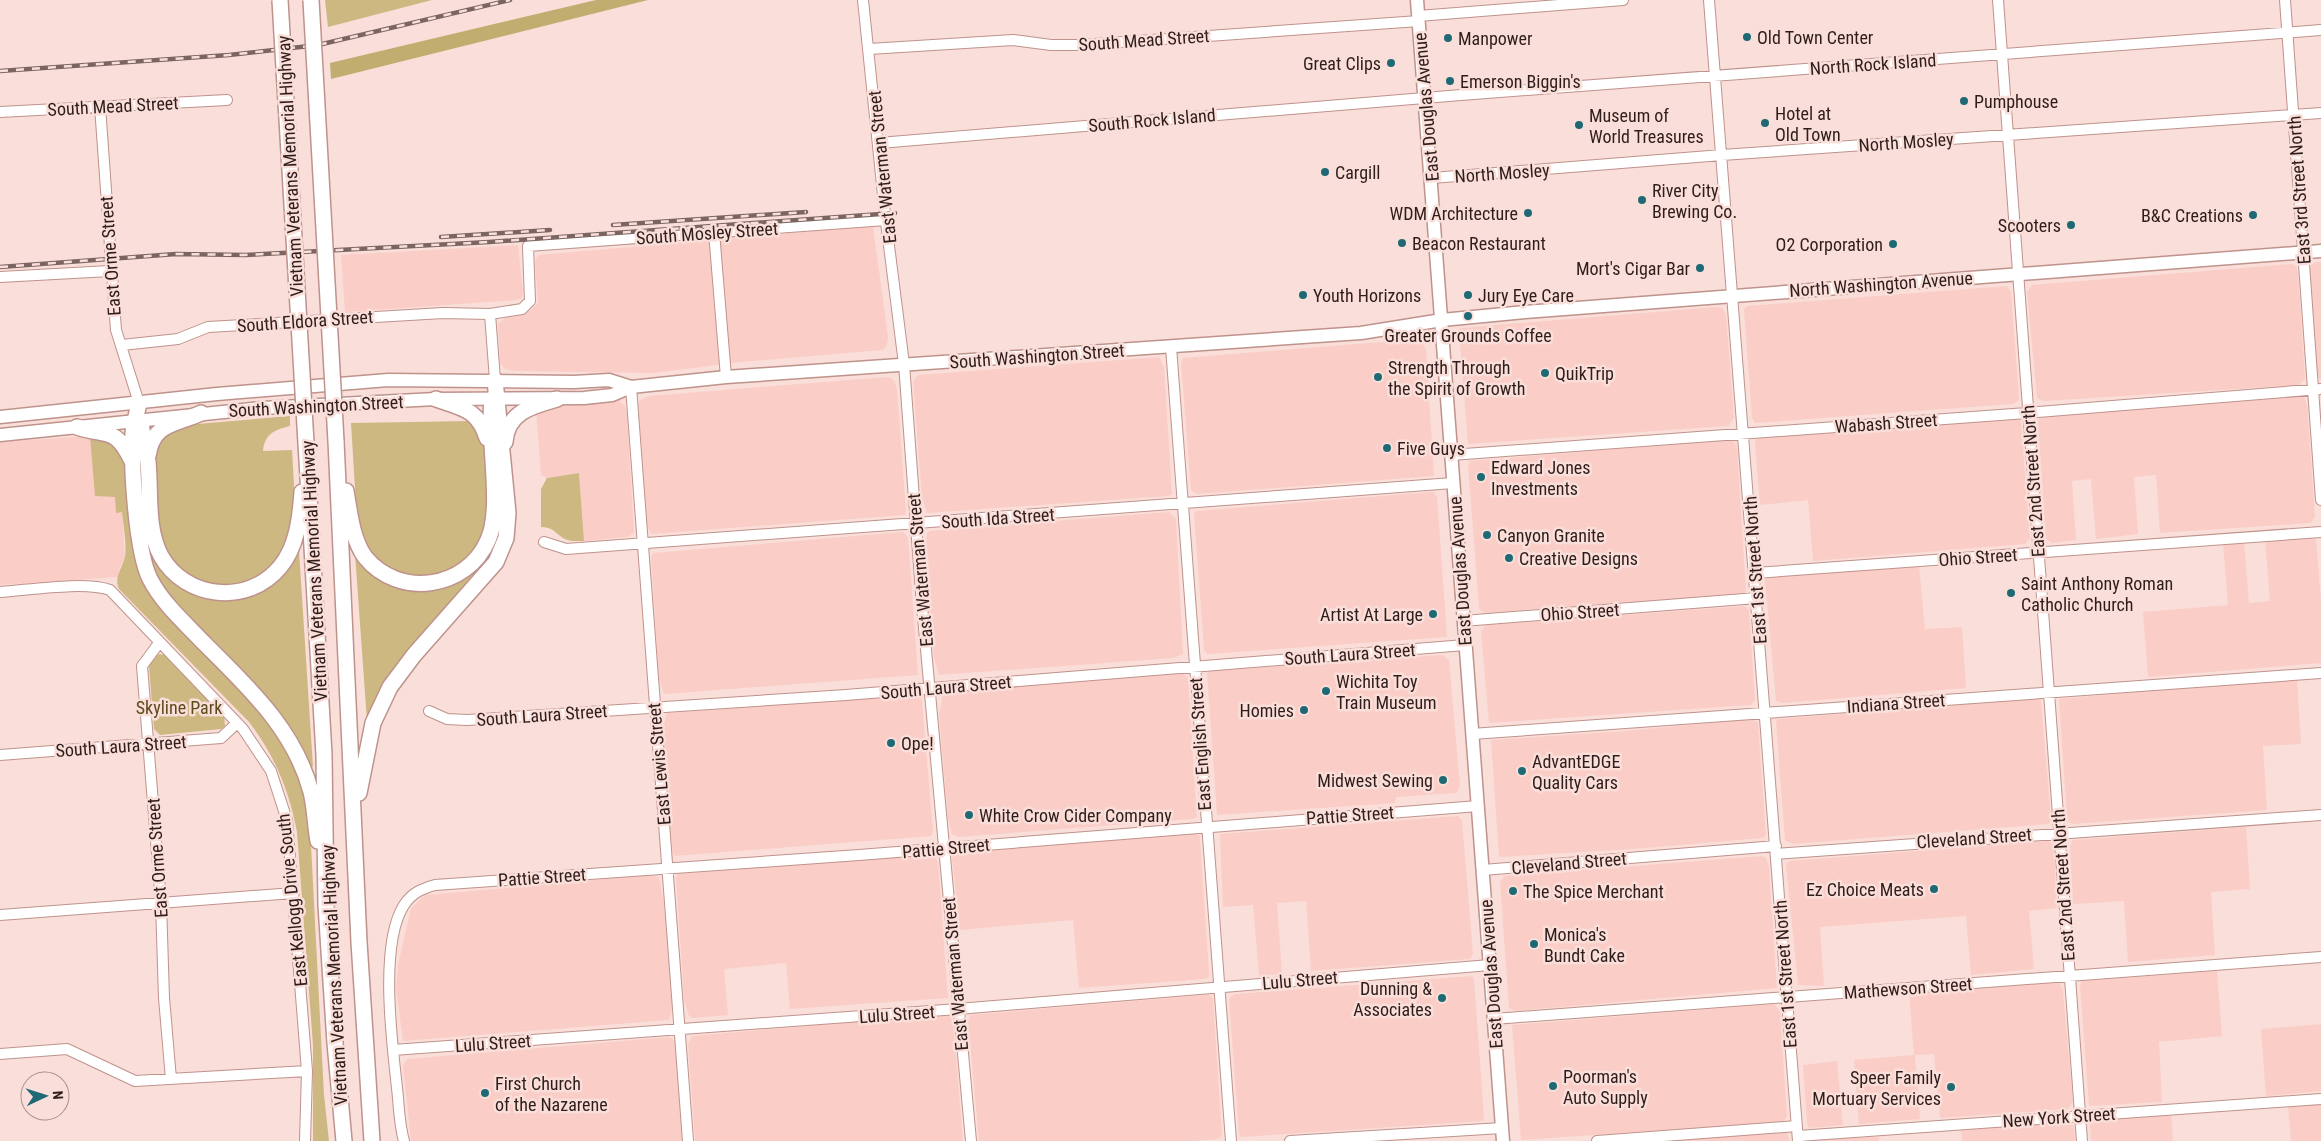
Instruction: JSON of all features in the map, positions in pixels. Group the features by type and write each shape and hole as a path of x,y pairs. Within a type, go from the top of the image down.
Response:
{"highway":[{"name":"Vietnam Veterans Memorial Highway","path":"280,0 324,755 326,905 334,1043 344,1141"},
{"name":"Vietnam Veterans Memorial Highway","path":"311,0 336,441 365,1050 372,1141"},
{"path":"495,380 495,399 506,481"},
{"path":"436,399 470,411 478,418 483,426 491,451"},
{"path":"336,441 360,548 379,570 406,582 422,584 446,580 461,573 471,565 488,540 493,525 494,506 489,420 495,399"},
{"path":"355,857 359,793 373,723 390,687 414,655 496,562 506,538 508,513 505,439 514,418 528,407 557,399"},
{"path":"139,403 138,420 133,432 155,540 168,566 179,577 198,588 215,592 242,591 267,580 281,567 291,549 300,519 306,443"},
{"path":"201,413 168,425 159,431 141,464 139,544 150,579 170,608 251,691 282,728 298,757 311,793 326,905"},
{"path":"76,427 112,434 123,443 141,464"}],"main road":[{"name":"East Douglas Avenue","path":"1417,0 1432,178 1463,621 1503,1141"},
{"name":"North Washington Avenue","path":"1442,320 1733,295 2321,251"},
{"name":"South Washington Street","path":"0,435 201,413 436,399 557,399 612,395 631,387 726,377 1360,333 1442,320"},
{"name":"South Washington Street","path":"0,417 378,380 574,382 608,380 631,387"}],"street":[{"name":"East Waterman Street","path":"864,0 886,220 904,364 929,688 970,1141"},
{"name":"South Mead Street","path":"869,49 1013,40 1051,45 1081,45 1419,19 1623,0"},
{"name":"East 1st Street North","path":"1709,0 1745,432 1798,1134"},
{"name":"East 2nd Street North","path":"1998,0 2082,1141"},
{"name":"East 3rd Street North","path":"2284,0 2317,389 2321,500"},
{"name":"North Rock Island","path":"1425,98 2321,30"},
{"name":"South Rock Island","path":"879,143 1425,98"},
{"name":"South Mead Street","path":"0,112 227,100"},
{"name":"East Orme Street","path":"100,106 110,271 116,330 139,403"},
{"name":"North Mosley","path":"1432,178 1722,155 2321,113"},
{"name":"South Mosley Street","path":"528,246 886,220"},
{"path":"714,232 726,377"},
{"name":"South Eldora Street","path":"122,345 178,339 208,327 443,313 490,314 522,309 530,301 528,246"},
{"path":"0,277 110,271"},
{"path":"490,314 495,380"},
{"name":"East English Street","path":"1171,347 1231,1141"},
{"name":"East Lewis Street","path":"631,387 688,1141"},
{"name":"Wabash Street","path":"1451,455 1745,432 2028,413 2317,389"},
{"name":"South Ida Street","path":"544,542 566,549 1453,483"},
{"name":"Ohio Street","path":"1755,573 2321,532"},
{"name":"East Kellogg Drive South","path":"0,592 102,587 110,590 238,723 271,770 287,820 294,893 307,1071 306,1141"},
{"name":"Ohio Street","path":"1463,621 1757,598"},
{"name":"East Orme Street","path":"159,643 142,666 161,903 164,998 172,1079"},
{"name":"South Laura Street","path":"429,711 447,720 467,720 929,688 1465,645"},
{"name":"Indiana Street","path":"1472,734 1766,711 2050,694 2321,673"},
{"name":"South Laura Street","path":"0,755 221,738 238,723"},
{"name":"Pattie Street","path":"393,1050 389,994 392,946 403,906 415,891 435,885 944,848 1478,806"},
{"name":"Cleveland Street","path":"1483,870 2321,815"},
{"path":"0,915 294,893"},
{"name":"Mathewson Street","path":"1494,1018 2321,958"},
{"name":"Lulu Street","path":"393,1050 958,1009 1490,965"},
{"path":"0,1054 67,1050 135,1081 307,1071"},
{"path":"393,1050 404,1141"},
{"name":"New York Street","path":"1597,1141 1798,1134 2321,1100"},
{"path":"1290,1141 1502,1128"}],"shaded area":[{"path":"596,0 648,0 331,79 330,63"},
{"path":"873,226 888,337 887,345 883,350 741,362 654,373 514,371 505,369 500,363 498,324 508,316 530,311 538,303 535,262 538,255"},
{"path":"518,245 523,293 522,298 517,300 345,312 341,255"},
{"path":"2321,262 2321,380 2317,376 2310,269 2311,265"},
{"path":"2292,264 2296,266 2298,272 2305,378 2299,385 2043,401 2037,398 2027,292 2032,285"},
{"path":"2007,286 2011,292 2019,398 2017,402 2012,404 1755,423 1752,418 1744,309 1747,306"},
{"path":"1722,308 1726,314 1734,418 1728,426 1468,444 1460,328"},
{"path":"1421,340 1426,350 1434,476 1197,494 1191,490 1181,363 1183,358"},
{"path":"1159,357 1164,367 1172,494 1168,496 927,513 922,497 913,382 918,375"},
{"path":"891,378 895,382 897,390 905,515 651,534 647,526 638,404 640,400 649,396"},
{"path":"2304,397 2307,405 2315,517 2311,523 2160,533 2156,475 2134,477 2138,534 2096,539 2091,479 2072,481 2076,540 2052,543 2046,539 2038,423 2039,418 2042,416"},
{"path":"619,400 625,406 627,413 634,533 627,537 584,541 579,473 547,478 541,475 536,409"},
{"path":"2015,418 2021,422 2030,538 2025,544 1813,561 1808,500 1760,505 1755,443 1757,438 1761,436"},
{"path":"90,436 122,512 125,559 120,567 118,577 0,585 0,442"},
{"path":"1729,440 1734,442 1737,447 1746,592 1742,594 1485,613 1481,611 1479,607 1468,465 1470,461"},
{"path":"1433,492 1437,497 1447,637 1207,654 1204,650 1194,514 1196,511"},
{"path":"1169,512 1176,519 1183,654 1173,658 939,675 934,657 925,550 929,531"},
{"path":"903,532 908,537 918,675 664,694 659,679 651,557 653,553"},
{"path":"2311,536 2316,539 2321,600 2321,663 2148,677 2143,612 2228,605 2223,544 2244,542 2249,603 2270,601 2265,540"},
{"path":"1919,566 1925,629 1962,627 1966,688 1782,703 1776,701 1765,580 1768,577"},
{"path":"1745,606 1749,611 1755,700 1751,705 1489,723 1481,631 1486,625"},
{"path":"1442,655 1449,660 1460,786 1457,793 1396,797 1395,803 1217,815 1207,673 1211,671"},
{"path":"1182,672 1188,678 1197,817 1193,819 959,837 952,834 948,819 939,715 943,692"},
{"path":"2297,678 2301,744 2263,746 2267,810 2073,824 2069,822 2067,818 2059,699"},
{"path":"920,696 922,701 933,832 931,836 675,856 672,852 663,728 667,713"},
{"path":"2039,698 2041,701 2051,819 2049,824 1792,844 1785,840 1776,722 1778,719"},
{"path":"1752,719 1758,723 1766,835 1763,838 1633,849 1499,857 1491,740 1624,731"},
{"path":"1458,816 1462,821 1473,954 1470,959 1311,971 1306,901 1277,903 1282,974 1259,976 1253,905 1223,907 1220,834"},
{"path":"2246,827 2250,889 2211,892 2215,955 2128,962 2124,901 2073,904 2070,846 2073,840"},
{"path":"1196,834 1200,836 1209,973 1209,977 1205,979 1079,988 1073,920 960,930 953,854 958,852"},
{"path":"2048,841 2053,844 2054,849 2057,908 2029,911 2034,969 1971,975 1966,916 1820,927 1824,986 1798,985 1786,865 1789,861"},
{"path":"933,853 938,862 948,998 790,1009 786,963 724,969 728,1015 693,1018 689,1016 684,1000 676,877 678,874"},
{"path":"1766,857 1769,867 1777,988 1515,1011 1509,1008 1500,883 1504,876"},
{"path":"651,875 658,877 664,904 673,1005 669,1020 403,1041 396,989 398,965 411,908 425,895"},
{"path":"2217,971 2222,1036 2159,1042 2162,1102 2089,1106 2080,985 2082,981"},
{"path":"1472,976 1474,979 1483,1121 1241,1137 1239,1133 1229,999 1231,996 1236,994"},
{"path":"2059,982 2063,991 2073,1102 2068,1109 1940,1118 1934,1054 1915,1055 1920,1119 1859,1124 1854,1060 1914,1055 1909,993"},
{"path":"1210,995 1213,999 1222,1136 1217,1139 1193,1141 979,1141 968,1020 970,1015"},
{"path":"1774,1004 1780,1011 1787,1116 1783,1122 1521,1140 1512,1025"},
{"path":"948,1014 953,1021 963,1141 695,1141 688,1044 692,1036"},
{"path":"2321,1024 2321,1091 2266,1096 2261,1029"},
{"path":"669,1037 675,1042 683,1141 411,1141 403,1066 407,1059"},
{"path":"1837,1061 1843,1125 1809,1128 1807,1123 1803,1065"},
{"path":"2321,1103 2321,1141 2291,1141 2288,1105"},
{"path":"2171,1112 2173,1141 2091,1141 2090,1123 2093,1120"},
{"path":"2070,1122 2074,1127 2075,1141 1962,1141 1961,1130"},
{"path":"1787,1133 1790,1141 1661,1141"},
{"path":"1879,1137 1879,1141 1813,1141 1819,1139"}],"green space":[{"path":"325,0 432,0 328,27"},
{"path":"290,416 290,426 268,436 263,451 292,450 296,520 279,558 262,576 233,587 200,584 170,561 159,533 154,454 159,439 185,425"},
{"path":"469,421 484,435 490,517 485,533 465,563 439,577 400,577 369,554 357,521 351,423"},
{"path":"90,436 109,437 127,458 136,554 250,694 293,753 309,807 324,1095 329,1141 313,1141 313,1045 297,832 290,802 274,761 249,722 119,589 118,578 126,550 122,512 116,513 115,497 95,496"},
{"path":"579,473 584,541 573,541 565,539 551,529 541,527 541,489 547,478"},
{"path":"503,507 497,551 367,721 355,554 384,578 461,577"},
{"path":"146,524 160,562 234,597 295,549 299,551 313,767 308,767 162,588 147,555"},
{"name":"Skyline Park","path":"159,654 165,655 224,715 225,726 221,729 160,735 154,729 149,667 150,660"}],"railway":[{"path":"0,71 229,55 318,45 510,0"},
{"path":"613,225 806,212"},
{"path":"0,267 176,254 245,255 489,242 895,213"},
{"path":"441,237 550,230"}],"place":[{"name":"Old Town Center","path":"1747,37"},
{"name":"Manpower","path":"1448,38"},
{"name":"Great Clips","path":"1391,63"},
{"name":"Emerson Biggin's","path":"1450,81"},
{"name":"Pumphouse","path":"1964,101"},
{"name":"Hotel at Old Town","path":"1765,123"},
{"name":"Museum of World Treasures","path":"1579,125"},
{"name":"Cargill","path":"1325,172"},
{"name":"River City Brewing Co.","path":"1642,200"},
{"name":"WDM Architecture","path":"1528,213"},
{"name":"B&C Creations","path":"2253,215"},
{"name":"Scooters","path":"2071,225"},
{"name":"Beacon Restaurant","path":"1402,243"},
{"name":"O2 Corporation","path":"1893,244"},
{"name":"Mort's Cigar Bar","path":"1700,268"},
{"name":"Youth Horizons","path":"1303,295"},
{"name":"Jury Eye Care","path":"1468,295"},
{"name":"Greater Grounds Coffee","path":"1468,316"},
{"name":"QuikTrip","path":"1545,373"},
{"name":"Strength Through the Spirit of Growth","path":"1378,377"},
{"name":"Five Guys","path":"1387,448"},
{"name":"Edward Jones Investments","path":"1481,477"},
{"name":"Canyon Granite","path":"1487,535"},
{"name":"Creative Designs","path":"1509,558"},
{"name":"Saint Anthony Roman Catholic Church","path":"2011,593"},
{"name":"Artist At Large","path":"1433,614"},
{"name":"Wichita Toy Train Museum","path":"1326,691"},
{"name":"Homies","path":"1304,710"},
{"name":"Ope!","path":"891,743"},
{"name":"AdvantEDGE Quality Cars","path":"1522,771"},
{"name":"Midwest Sewing","path":"1443,780"},
{"name":"White Crow Cider Company","path":"969,815"},
{"name":"Ez Choice Meats","path":"1934,889"},
{"name":"The Spice Merchant","path":"1513,891"},
{"name":"Monica's Bundt Cake","path":"1534,944"},
{"name":"Dunning & Associates","path":"1442,998"},
{"name":"Poorman's Auto Supply","path":"1553,1086"},
{"name":"Speer Family Mortuary Services","path":"1951,1087"},
{"name":"First Church of the Nazarene","path":"485,1093"}]}
